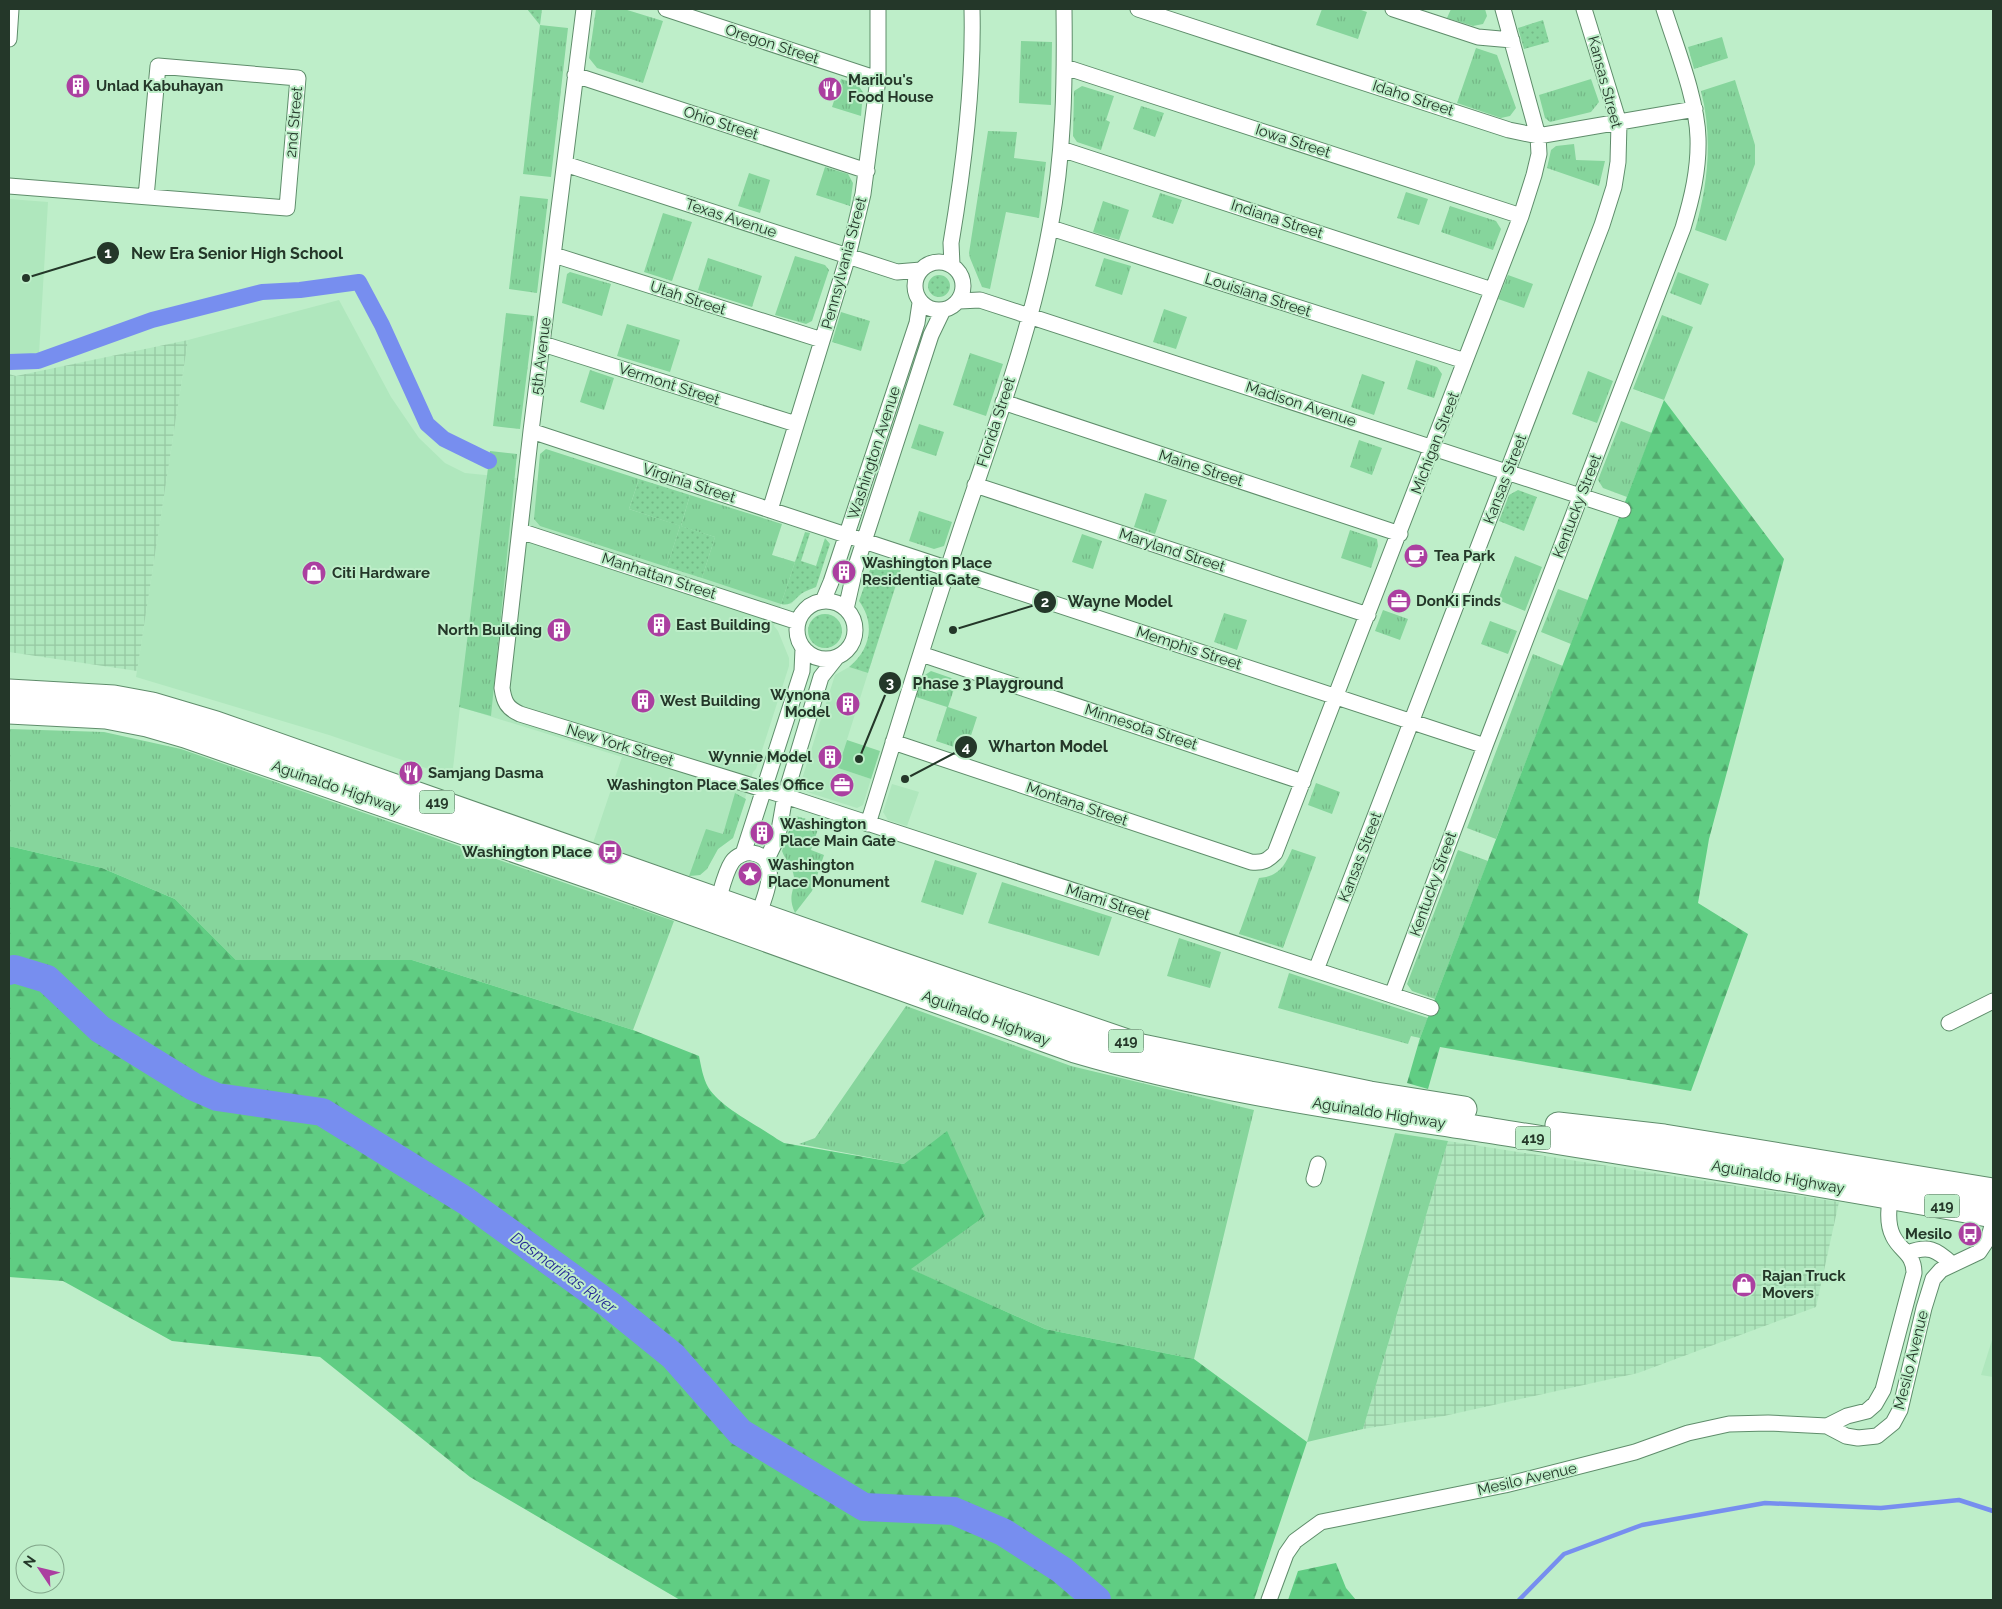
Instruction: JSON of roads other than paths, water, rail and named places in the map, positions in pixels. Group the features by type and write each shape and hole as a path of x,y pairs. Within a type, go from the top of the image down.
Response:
{"main road":[{"name":"Aguinaldo Highway","path":"9,692 114,698 152,705 216,724 311,768"},
{"name":"Aguinaldo Highway","path":"9,711 106,716 147,724 311,768 755,924 1142,1047 1244,1069 1321,1093 1748,1171 1893,1186 1993,1191"},
{"name":"Aguinaldo Highway","path":"1893,1186 1993,1216"}],"street":[{"name":"5th Avenue","path":"505,704 502,688 531,431 584,9"},
{"name":"Oregon Street","path":"666,9 878,79"},
{"name":"Pennsylvania Street","path":"770,510 848,256 867,171 878,79 878,9"},
{"path":"945,263 951,243 970,107 972,9"},
{"name":"Florida Street","path":"868,824 948,567 1031,316 1050,228 1061,149 1065,67 1064,9"},
{"name":"Idaho Street","path":"1138,9 1509,130 1538,136 1694,109"},
{"path":"1392,9 1478,37 1512,40"},
{"name":"Michigan Street","path":"1262,863 1269,860 1275,853 1433,448 1521,216 1534,174 1539,154 1538,136 1503,9"},
{"name":"Kansas Street","path":"1316,970 1602,226 1614,187 1618,162 1619,123 1584,9"},
{"name":"Kentucky Street","path":"1392,995 1688,210 1695,180 1698,137 1694,109 1664,9"},
{"path":"9,39 10,18"},
{"name":"2nd Street","path":"9,186 146,197 287,208 298,78 158,66 146,197"},
{"name":"Iowa Street","path":"1065,67 1521,216"},
{"name":"Ohio Street","path":"575,74 867,171"},
{"name":"Indiana Street","path":"1061,149 1492,290"},
{"name":"Texas Avenue","path":"565,164 897,272 921,270"},
{"name":"Louisiana Street","path":"1050,228 1465,361"},
{"name":"Utah Street","path":"554,255 822,340"},
{"path":"945,263 962,278 964,286 959,301 954,305 943,310 934,310 920,303 914,288 917,275 926,265 945,263"},
{"name":"Texas Avenue","path":"897,272 914,288"},
{"name":"Madison Avenue","path":"964,286 980,300"},
{"name":"Madison Avenue","path":"959,301 980,300 1031,316 1623,510"},
{"name":"Washington Avenue","path":"822,601 831,582 917,323 920,303"},
{"name":"Washington Avenue","path":"846,609 850,588 864,541 931,335 943,310"},
{"name":"Vermont Street","path":"543,344 796,424"},
{"name":"Maine Street","path":"1003,402 1400,534"},
{"name":"Virginia Street","path":"531,431 864,541"},
{"name":"Maryland Street","path":"975,485 1368,615"},
{"name":"Manhattan Street","path":"520,531 798,622"},
{"name":"Memphis Street","path":"864,541 948,567 1485,746"},
{"path":"755,924 770,876 766,861 768,837 785,796 821,678 836,658 848,649 854,636 855,626 852,617 846,609 839,604 822,601 807,608 798,622 796,631 798,640 803,649 818,659 836,658"},
{"path":"715,910 731,863 743,854 765,790 802,672 803,649"},
{"name":"Minnesota Street","path":"921,654 1303,782"},
{"name":"New York Street","path":"505,704 511,710 520,714 785,796"},
{"name":"Montana Street","path":"893,742 1251,862 1262,863"},
{"path":"766,861 778,836 785,796"},
{"name":"Miami Street","path":"785,796 1431,1008"},
{"path":"743,854 756,854 766,861"},
{"path":"1949,1023 1993,1001"},
{"name":"Mesilo Avenue","path":"1827,1426 1847,1416 1867,1410 1874,1404 1883,1390 1914,1273 1914,1264 1908,1253 1893,1236 1889,1221 1893,1186"},
{"name":"Mesilo Avenue","path":"1270,1600 1286,1554 1294,1541 1321,1522 1505,1485 1635,1452 1688,1433 1729,1424 1768,1423 1827,1426 1846,1436 1858,1438 1877,1436 1893,1423 1900,1410 1924,1308 1933,1279 1941,1270 1979,1252 1990,1237 1993,1222"},
{"path":"1908,1253 1918,1249 1930,1248 1952,1264"},
{"path":"1907,1302 1924,1308"}],"waterway":[{"path":"9,362 38,361 152,320 262,292 300,290 359,282 382,325 427,424 444,439 489,461"},
{"name":"Dasmariñas River","path":"9,971 14,969 47,979 100,1029 194,1087 217,1097 322,1112 466,1201 610,1305 673,1356 740,1432 864,1507 954,1511 1003,1532 1062,1570 1097,1600"},
{"path":"1519,1600 1564,1554 1642,1525 1765,1503 1881,1508 1959,1500 1993,1511"}],"tunnel":[{"path":"766,843 770,832"}],"place":[{"name":"Unlad Kabuhayan","path":"78,86"},
{"name":"Marilou's Food House","path":"830,89"},
{"name":"New Era Senior High School","path":"26,278"},
{"name":"Tea Park","path":"1416,556"},
{"name":"Washington Place Residential Gate","path":"844,572"},
{"name":"Citi Hardware","path":"314,573"},
{"name":"DonKi Finds","path":"1399,601"},
{"name":"East Building","path":"659,625"},
{"name":"North Building","path":"559,630"},
{"name":"Wayne Model","path":"953,630"},
{"name":"West Building","path":"643,701"},
{"name":"Wynona Model","path":"848,704"},
{"name":"Wynnie Model","path":"830,757"},
{"name":"Phase 3 Playground","path":"859,759"},
{"name":"Samjang Dasma","path":"411,773"},
{"name":"Wharton Model","path":"905,779"},
{"name":"Washington Place Sales Office","path":"842,785"},
{"name":"Washington Place Main Gate","path":"762,833"},
{"name":"Washington Place","path":"610,852"},
{"name":"Washington Place Monument","path":"750,874"},
{"name":"Mesilo","path":"1970,1234"},
{"name":"Rajan Truck Movers","path":"1744,1285"}]}
